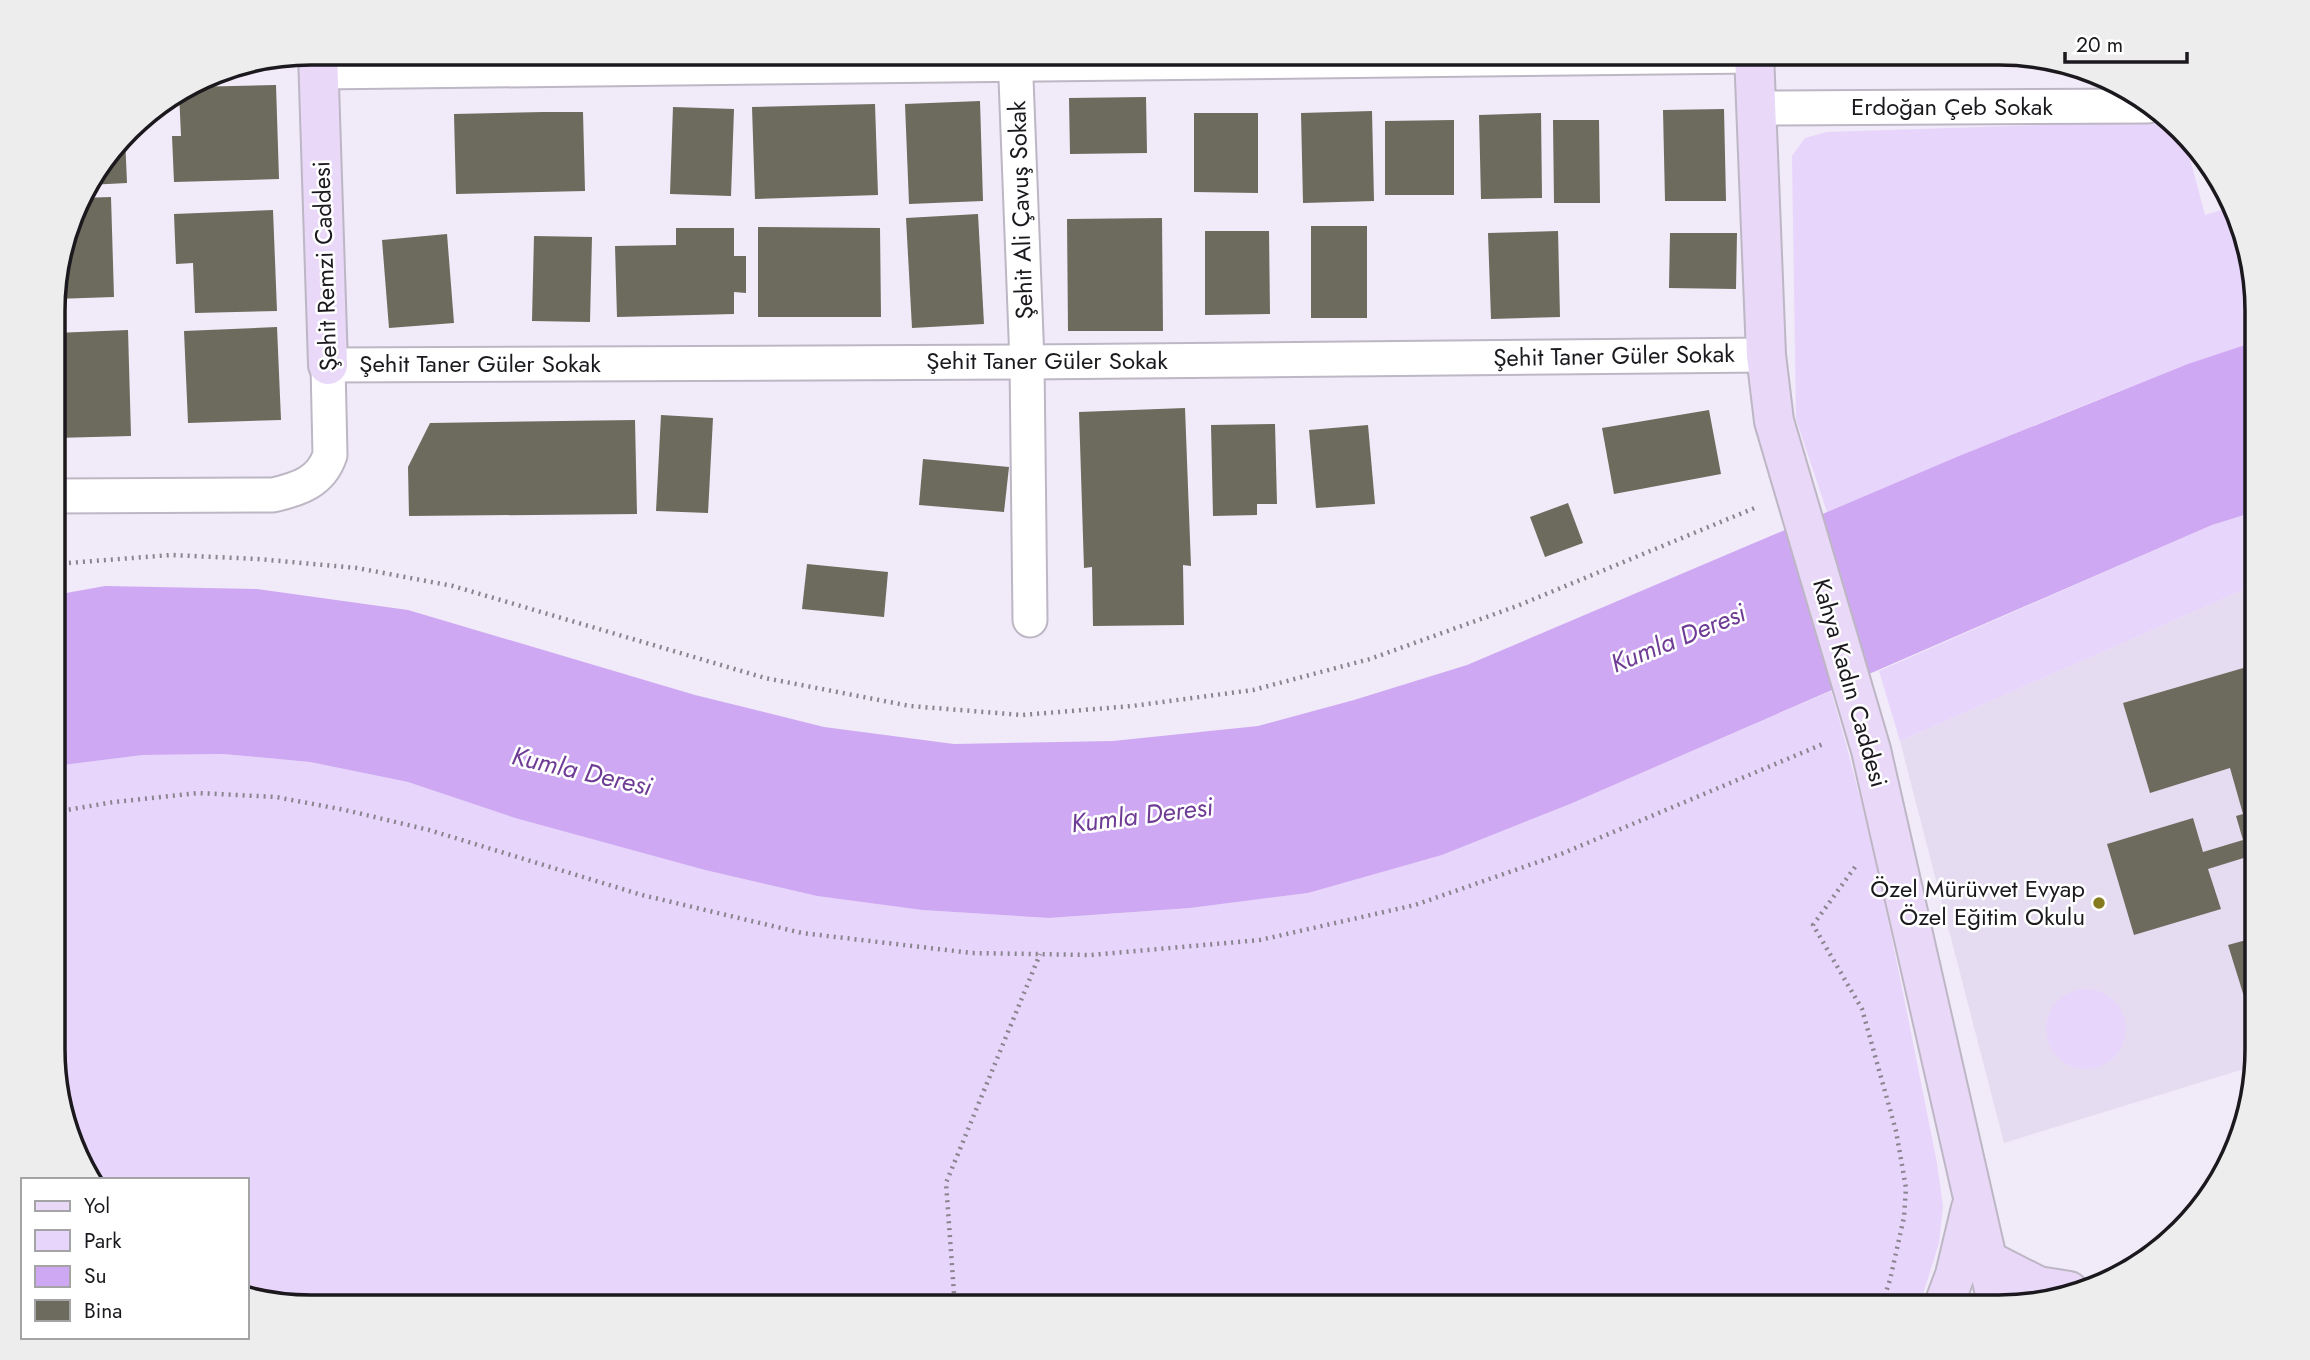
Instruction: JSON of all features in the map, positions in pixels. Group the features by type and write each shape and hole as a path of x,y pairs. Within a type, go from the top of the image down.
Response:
{"street":[{"name":"Şehit Remzi Caddesi","path":"65,496 273,495 292,490 319,476 326,466 330,455 318,65"},
{"name":"Şehit Ali Çavuş Sokak","path":"1015,65 1027,362 1030,620"},
{"name":"Kahya Kadın Caddesi","path":"1754,65 1766,355 1774,421 1871,750 1995,1295"},
{"name":"Erdoğan Çeb Sokak","path":"1756,108 2136,106"},
{"name":"Şehit Taner Güler Sokak","path":"328,365 1766,355"},
{"path":"1948,1295 1955,1275 1973,1199"},
{"path":"1987,1261 2038,1286 2056,1289"}],"path":[{"path":"65,563 170,555 258,559 357,568 453,586 765,678 909,706 1022,715 1132,706 1253,690 1370,659 1517,606 1762,505"},
{"path":"65,810 198,793 276,797 429,830 642,895 802,933 972,953 1091,955 1260,940 1415,905 1561,854 1823,744"},
{"path":"1857,864 1813,925 1863,1009 1896,1131 1906,1188 1904,1217 1885,1295"},
{"path":"953,1295 946,1183 1040,954"}],"shaded area":[{"name":"Özel Mürüvvet Evyap Özel Eğitim Okulu","path":"2243,590 2245,1069 2004,1143 1900,741"}],"green space":[{"path":"2155,121 2189,155 2205,215 2223,209 2227,217 2241,263 2245,295 2245,345 2094,401 1827,512 1796,419 1792,156 1805,138 1827,132"},
{"path":"2245,515 2245,590 1900,741 1879,671 2212,525"},
{"path":"1831,691 1876,867 1937,1163 1943,1206 1939,1243 1923,1295 295,1295 248,1287 248,1178 101,1178 83,1143 69,1097 65,1065 65,765 143,755 223,754 310,762 408,782 515,818 705,870 817,896 922,910 1049,918 1190,908 1308,893 1442,855 1570,804"},
{"path":"2086,989 2101,992 2114,1001 2123,1014 2126,1029 2123,1044 2114,1057 2101,1066 2086,1069 2071,1066 2058,1057 2049,1044 2046,1029 2049,1014 2058,1001 2071,992"}],"water":[{"name":"Kumla Deresi","path":"2245,345 2245,515 2212,525 1570,804 1442,855 1308,893 1190,908 1049,918 922,910 817,896 705,870 515,818 408,782 310,762 223,754 143,755 65,765 65,593 105,586 257,589 408,610 695,695 824,727 954,744 1113,741 1258,726 1467,665 1959,456 2188,364"}],"building":[{"path":"276,85 279,179 174,182 172,136 181,136 179,103 209,87"},
{"path":"1146,97 1147,153 1070,154 1069,98"},
{"path":"980,101 983,201 909,204 905,104"},
{"path":"875,104 878,195 755,199 752,107"},
{"path":"673,107 734,109 731,196 670,194"},
{"path":"1724,109 1726,201 1665,201 1663,110"},
{"path":"1372,111 1374,201 1303,203 1301,113"},
{"path":"583,112 585,191 456,194 454,114"},
{"path":"1194,113 1258,113 1258,193 1194,192"},
{"path":"1541,113 1542,198 1481,199 1479,115"},
{"path":"1454,120 1454,195 1385,195 1385,121"},
{"path":"1553,120 1599,120 1600,203 1554,203"},
{"path":"126,150 127,183 100,184"},
{"path":"111,197 114,297 65,299 73,247 93,198"},
{"path":"273,210 277,311 195,313 193,263 176,264 174,214"},
{"path":"978,214 984,324 912,328 906,218"},
{"path":"1162,218 1163,331 1068,331 1067,219"},
{"path":"1311,226 1367,226 1367,318 1311,318"},
{"path":"758,227 880,228 881,317 758,317"},
{"path":"676,228 734,228 734,256 746,256 746,293 734,292 734,314 617,317 615,246 676,245"},
{"path":"1205,231 1269,231 1270,314 1205,315"},
{"path":"1558,231 1560,317 1491,319 1488,233"},
{"path":"1670,233 1737,233 1736,289 1669,288"},
{"path":"447,234 454,323 389,328 382,240"},
{"path":"534,236 592,237 590,322 532,321"},
{"path":"277,327 281,420 188,423 184,331"},
{"path":"128,330 131,436 65,438 65,333"},
{"path":"1185,408 1191,566 1183,565 1184,625 1093,626 1092,567 1084,568 1079,412"},
{"path":"1709,410 1721,474 1614,494 1602,428"},
{"path":"661,415 713,418 708,513 656,511"},
{"path":"635,420 637,514 409,516 408,467 430,423"},
{"path":"1275,424 1277,504 1257,504 1257,515 1213,516 1211,425"},
{"path":"1368,425 1375,504 1316,508 1309,430"},
{"path":"923,459 1009,467 1004,512 919,505"},
{"path":"1568,503 1583,543 1545,557 1530,517"},
{"path":"807,564 888,572 884,617 802,609"},
{"path":"2245,667 2245,858 2208,869 2221,909 2134,935 2107,844 2193,818 2203,852 2243,840 2236,816 2243,814 2230,768 2150,793 2123,703"},
{"path":"2245,940 2245,1000 2228,945"}],"place":[{"name":"Özel Mürüvvet Evyap Özel Eğitim Okulu","path":"2099,903"}]}
